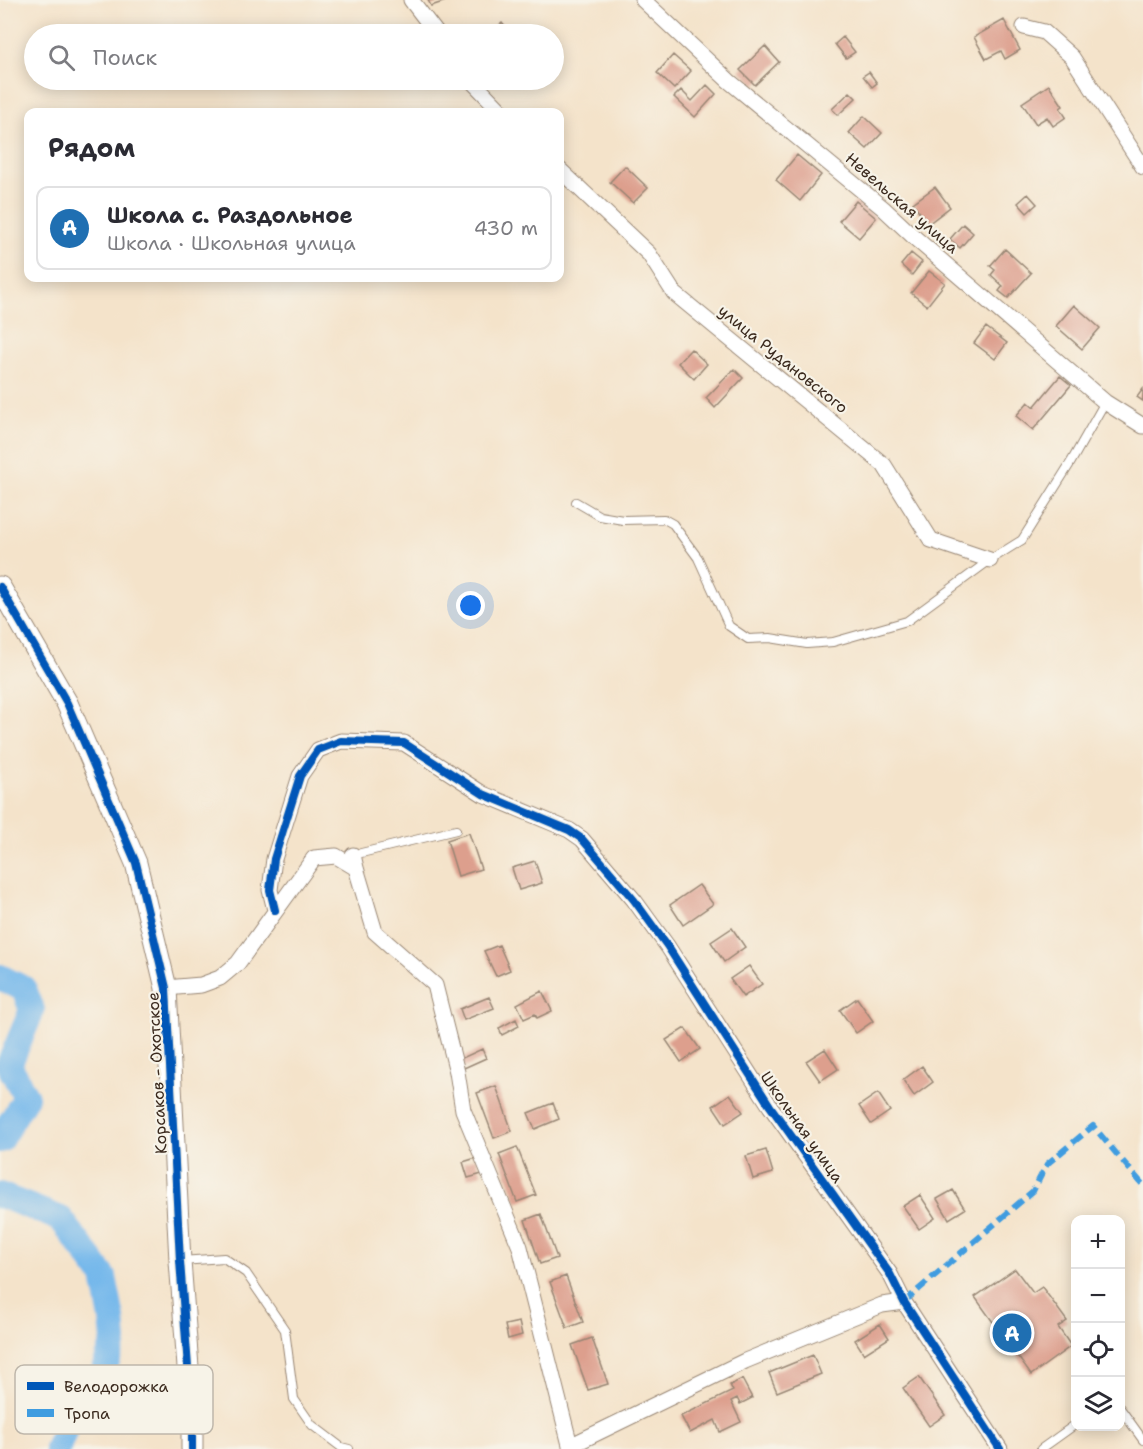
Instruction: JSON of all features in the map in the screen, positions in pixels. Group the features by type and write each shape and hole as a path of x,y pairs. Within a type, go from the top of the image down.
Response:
{"street":[{"path":"411,0 429,24"},
{"name":"Невельская улица","path":"643,0 729,81 883,208 1105,402 1143,426"},
{"path":"1024,27 1044,32 1072,57 1143,167"},
{"path":"481,90 498,108"},
{"name":"улица Рудановского","path":"564,174 649,254 674,293 884,465 931,540 990,560"},
{"name":"Корсаков - Охотское","path":"0,587 67,703 136,863 166,988 180,1261 188,1365"},
{"name":"Школьная улица","path":"275,910 270,891 274,859 300,776 318,750 341,741 404,743 483,794 569,830 582,839 634,900 668,947 770,1106 890,1274 904,1302 1000,1449"},
{"path":"166,988 201,984 220,978 238,963 314,858 336,856 354,862 375,932 435,985 457,1072 463,1110 520,1247 567,1448 745,1361 882,1305 904,1302"}],"lane":[{"path":"576,502 600,516 623,520 664,519 673,524 698,558 729,626 748,639 770,638 807,644 833,642 906,621 990,560 1023,540 1105,402"},
{"path":"354,862 456,830"},
{"path":"180,1261 224,1258 246,1273 285,1330 294,1399 312,1425 341,1447 349,1449"},
{"path":"1125,1415 1143,1440"},
{"path":"1041,1449 1071,1428"}],"building":[{"path":"428,0 449,0 431,6"},
{"path":"1004,20 1020,50 1005,59 1001,51 986,59 974,37"},
{"path":"843,37 855,52 846,58 835,44"},
{"path":"765,46 779,62 755,85 740,70"},
{"path":"673,55 691,71 674,89 657,73"},
{"path":"869,72 877,83 872,87 863,76"},
{"path":"707,85 716,94 695,117 674,97 681,90 692,101"},
{"path":"1049,85 1063,106 1060,108 1066,117 1053,126 1047,117 1036,124 1022,103"},
{"path":"850,92 856,98 838,115 832,109"},
{"path":"864,116 882,133 867,149 849,133"},
{"path":"797,155 821,175 800,201 776,180"},
{"path":"625,166 648,188 633,203 610,182"},
{"path":"935,187 950,207 928,224 913,203"},
{"path":"1028,194 1037,204 1027,213 1018,203"},
{"path":"856,201 876,218 859,238 839,221"},
{"path":"963,224 973,233 960,248 950,239"},
{"path":"1005,249 1031,273 1008,298 999,291 1003,286 991,275 995,270 990,266"},
{"path":"911,253 922,262 912,275 901,265"},
{"path":"929,271 945,283 927,306 911,293"},
{"path":"1074,305 1100,328 1082,349 1056,326"},
{"path":"986,327 1007,343 995,359 974,343"},
{"path":"691,349 707,364 694,379 678,363"},
{"path":"734,369 743,378 715,408 706,398"},
{"path":"1060,376 1071,385 1033,430 1016,416 1028,402 1034,407"},
{"path":"1143,389 1143,401 1137,397"},
{"path":"469,833 481,869 458,876 447,840"},
{"path":"535,861 542,883 519,890 512,868"},
{"path":"699,885 713,904 683,925 670,905"},
{"path":"732,928 745,947 724,962 711,942"},
{"path":"499,945 510,970 496,976 484,951"},
{"path":"749,966 762,984 743,997 730,979"},
{"path":"542,991 552,1011 537,1018 535,1014 524,1019 517,1004"},
{"path":"489,997 494,1008 464,1020 460,1009"},
{"path":"857,998 873,1021 856,1033 840,1010"},
{"path":"516,1019 519,1026 502,1035 499,1028"},
{"path":"685,1028 700,1049 681,1062 666,1040"},
{"path":"482,1049 486,1058 464,1068 460,1059"},
{"path":"825,1049 838,1069 820,1081 806,1061"},
{"path":"922,1066 933,1082 914,1096 903,1080"},
{"path":"496,1086 512,1131 494,1138 477,1093"},
{"path":"878,1093 890,1111 871,1124 859,1106"},
{"path":"730,1094 743,1112 725,1124 713,1106"},
{"path":"553,1103 559,1119 535,1129 528,1113"},
{"path":"517,1147 536,1195 517,1202 499,1154"},
{"path":"766,1150 773,1173 753,1179 746,1156"},
{"path":"476,1158 482,1174 468,1178 463,1162"},
{"path":"953,1190 965,1209 949,1219 937,1199"},
{"path":"920,1195 935,1218 919,1229 903,1206"},
{"path":"541,1214 557,1258 540,1264 525,1220"},
{"path":"1015,1269 1033,1293 1042,1287 1067,1321 1058,1327 1071,1346 1031,1375 975,1297"},
{"path":"566,1276 583,1322 567,1328 550,1282"},
{"path":"519,1322 522,1335 508,1339 505,1325"},
{"path":"880,1324 889,1338 864,1354 855,1340"},
{"path":"592,1338 608,1384 588,1390 572,1345"},
{"path":"813,1355 821,1374 777,1392 769,1373"},
{"path":"919,1377 945,1415 929,1426 903,1388"},
{"path":"742,1379 752,1398 740,1404 737,1398 731,1401 741,1422 720,1432 715,1420 690,1433 681,1416 733,1391 730,1385"}],"waterway":[{"path":"0,977 24,989 32,1010 9,1065 26,1097 0,1140"},
{"path":"0,1195 61,1219 104,1277 114,1341 106,1365"},
{"path":"57,1449 63,1434"}],"marked path":[{"path":"904,1302 1033,1191 1047,1164 1093,1126 1143,1185"}],"cycle path":[{"path":"0,587 67,703 136,863 166,988 180,1261 188,1365"},
{"path":"275,910 270,890 274,859 300,776 318,750 341,741 404,743 483,794 569,830 582,839 634,900 668,947 770,1106 890,1274 904,1302 1000,1449"},
{"path":"192,1434 192,1449"}],"place":[{"name":"Школа с. Раздольное","path":"1012,1333"}]}
